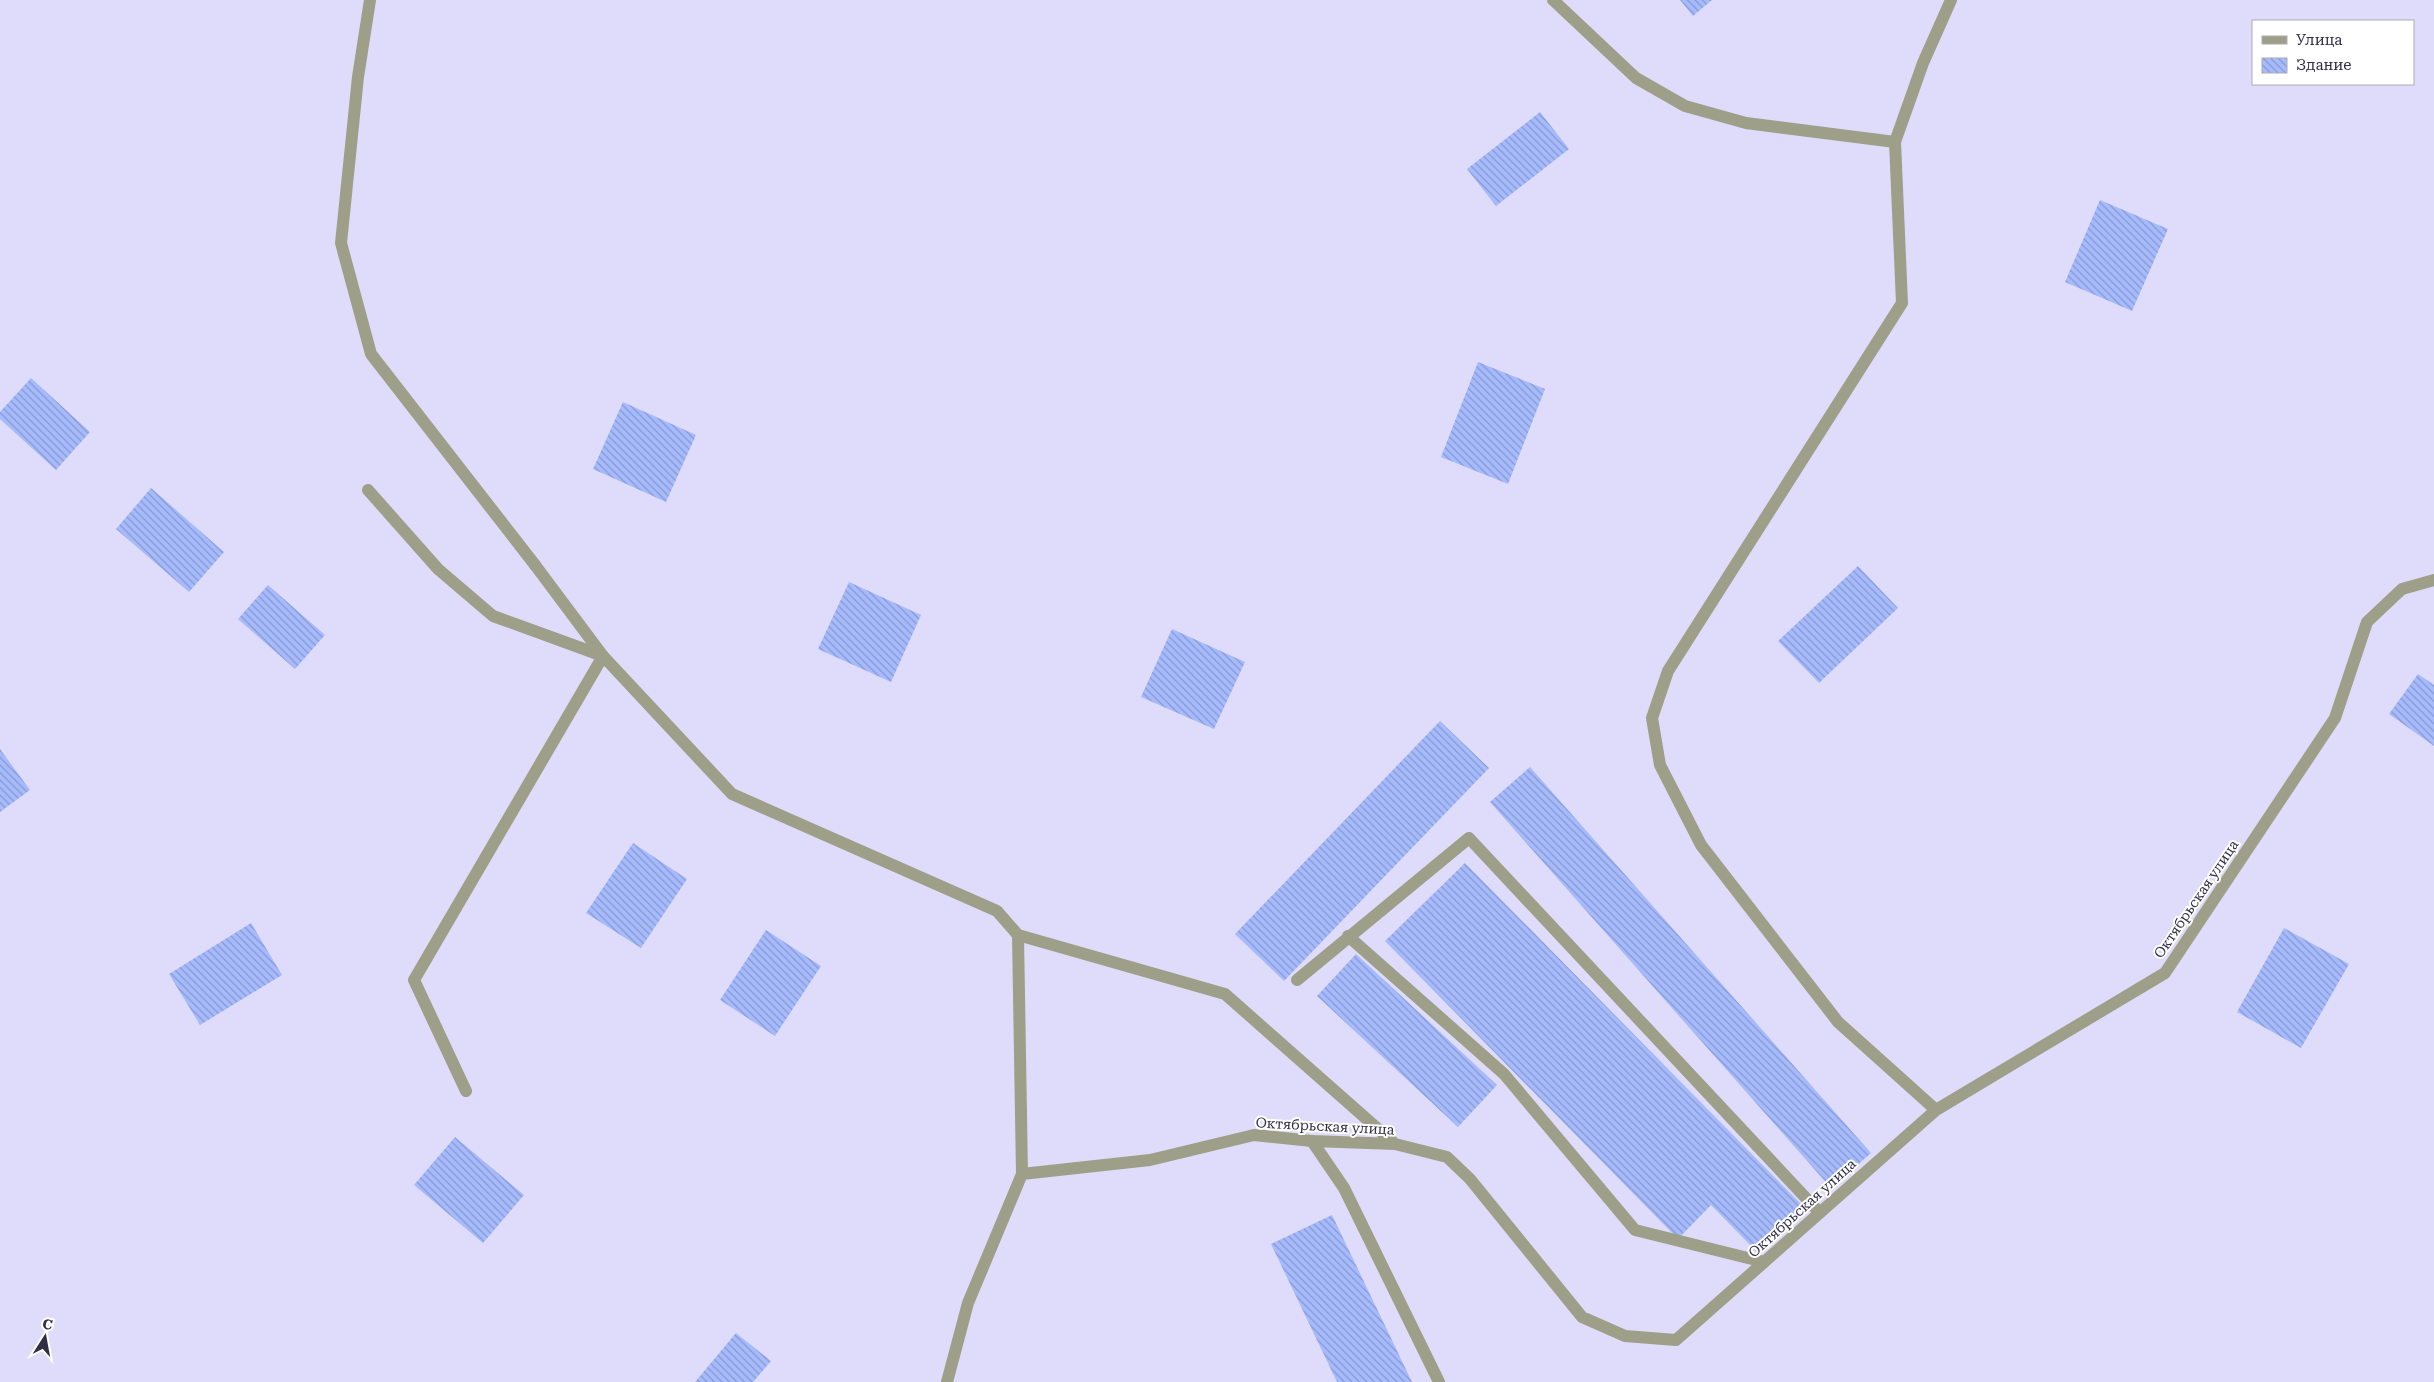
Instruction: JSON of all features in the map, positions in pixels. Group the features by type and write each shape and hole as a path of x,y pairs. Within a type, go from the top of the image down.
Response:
{"street":[{"path":"370,0 358,77 341,243 371,354 535,565 603,656 732,794 997,911 1018,935 1225,994 1395,1144"},
{"path":"1553,0 1636,78 1686,106 1746,123 1895,142"},
{"path":"1936,1110 1838,1022 1701,845 1660,765 1652,718 1668,671 1902,303 1895,142 1923,63 1951,0"},
{"path":"368,490 438,569 493,616 603,656"},
{"name":"Октябрьская улица","path":"1022,1174 1150,1160 1254,1135 1312,1141 1395,1144 1447,1157 1470,1179 1582,1317 1625,1336 1676,1340 1936,1110 2165,973 2335,718 2367,622 2402,589 2434,580"},
{"path":"466,1091 414,980 603,656"},
{"path":"1297,980 1469,838 1819,1212"},
{"path":"947,1382 968,1304 1022,1174 1018,935"},
{"path":"1348,936 1504,1074 1635,1230 1764,1262"},
{"path":"1312,1141 1344,1188 1439,1382"}],"building":[{"path":"1680,0 1712,0 1693,16"},
{"path":"1540,112 1569,149 1496,206 1467,169"},
{"path":"2100,200 2168,229 2132,311 2065,282"},
{"path":"1478,362 1545,389 1508,484 1441,457"},
{"path":"31,378 90,432 56,470 0,419 0,412"},
{"path":"623,402 696,435 666,502 593,469"},
{"path":"151,488 224,552 189,592 116,529"},
{"path":"1858,566 1898,608 1819,683 1778,641"},
{"path":"849,582 921,615 891,682 818,649"},
{"path":"268,585 325,635 295,669 238,619"},
{"path":"1172,629 1245,662 1214,729 1141,697"},
{"path":"2418,674 2434,685 2434,746 2389,714"},
{"path":"1440,721 1489,768 1284,981 1235,934"},
{"path":"0,749 30,790 0,812"},
{"path":"1530,767 1871,1153 1831,1188 1490,802"},
{"path":"633,843 687,879 641,948 586,913"},
{"path":"1465,863 1803,1206 1757,1252 1711,1205 1678,1239 1385,941"},
{"path":"251,923 282,975 200,1025 169,974"},
{"path":"2284,928 2349,964 2301,1048 2237,1012"},
{"path":"766,930 821,966 775,1036 720,1000"},
{"path":"1356,954 1497,1085 1458,1127 1317,996"},
{"path":"455,1137 524,1195 483,1243 414,1185"},
{"path":"1332,1215 1412,1382 1337,1382 1271,1244"},
{"path":"736,1333 771,1361 753,1382 695,1382"}]}
